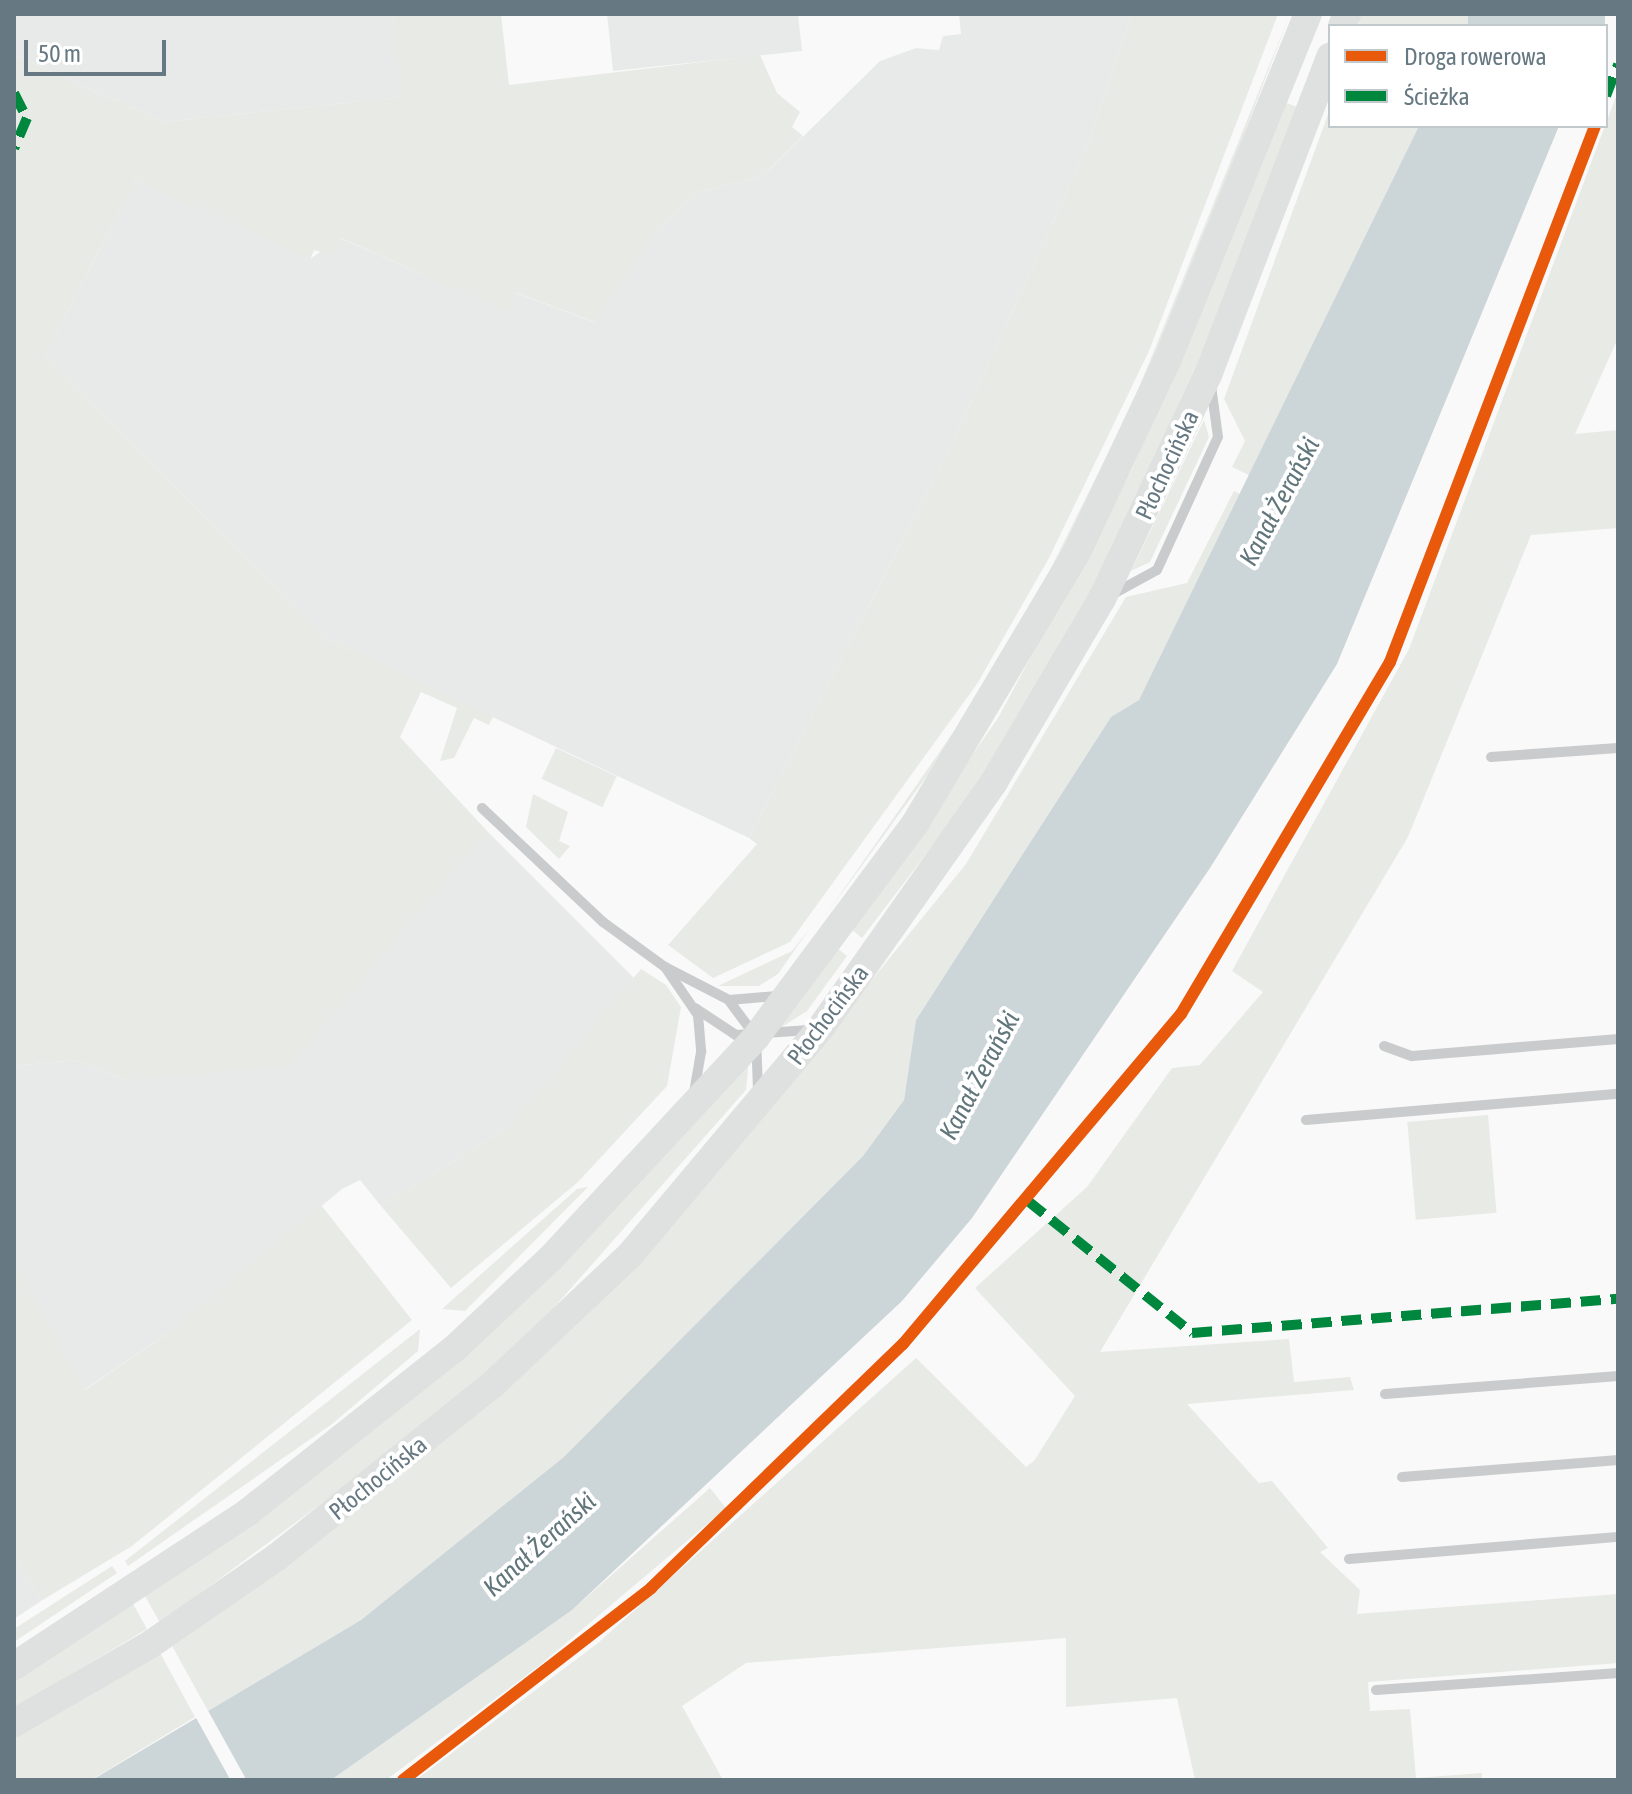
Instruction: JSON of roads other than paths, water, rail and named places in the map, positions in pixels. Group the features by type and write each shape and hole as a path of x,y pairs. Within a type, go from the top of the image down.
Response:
{"main road":[{"name":"Płochocińska","path":"14,1666 352,1435 550,1259 756,1037 916,822 1076,554 1167,361 1308,14"},
{"name":"Płochocińska","path":"14,1723 148,1646 400,1462 630,1255 822,1026 994,782 1102,599 1208,375 1328,62"}],"lane":[{"path":"1491,757 1618,748"},
{"path":"482,808 603,922 665,967 729,1000 760,1002 790,992"},
{"path":"665,967 693,1006 721,1029 756,1037 822,1026"},
{"path":"729,1000 756,1037 762,1068 754,1109"},
{"path":"689,1110 701,1052 693,1006"},
{"path":"1384,1046 1412,1056 1618,1039"},
{"path":"1306,1120 1618,1094"},
{"path":"1385,1394 1618,1376"},
{"path":"1402,1477 1618,1460"},
{"path":"1349,1559 1618,1537"},
{"path":"1376,1690 1618,1673"}],"water":[{"path":"1468,14 1605,14 1605,24 1468,24"},
{"name":"Kanał Żerański","path":"1418,128 1558,128 1337,664 1210,868 972,1218 902,1301 572,1610 331,1780 92,1780 361,1620 564,1457 863,1156 904,1100 916,1020 1111,717 1139,700"}]}
